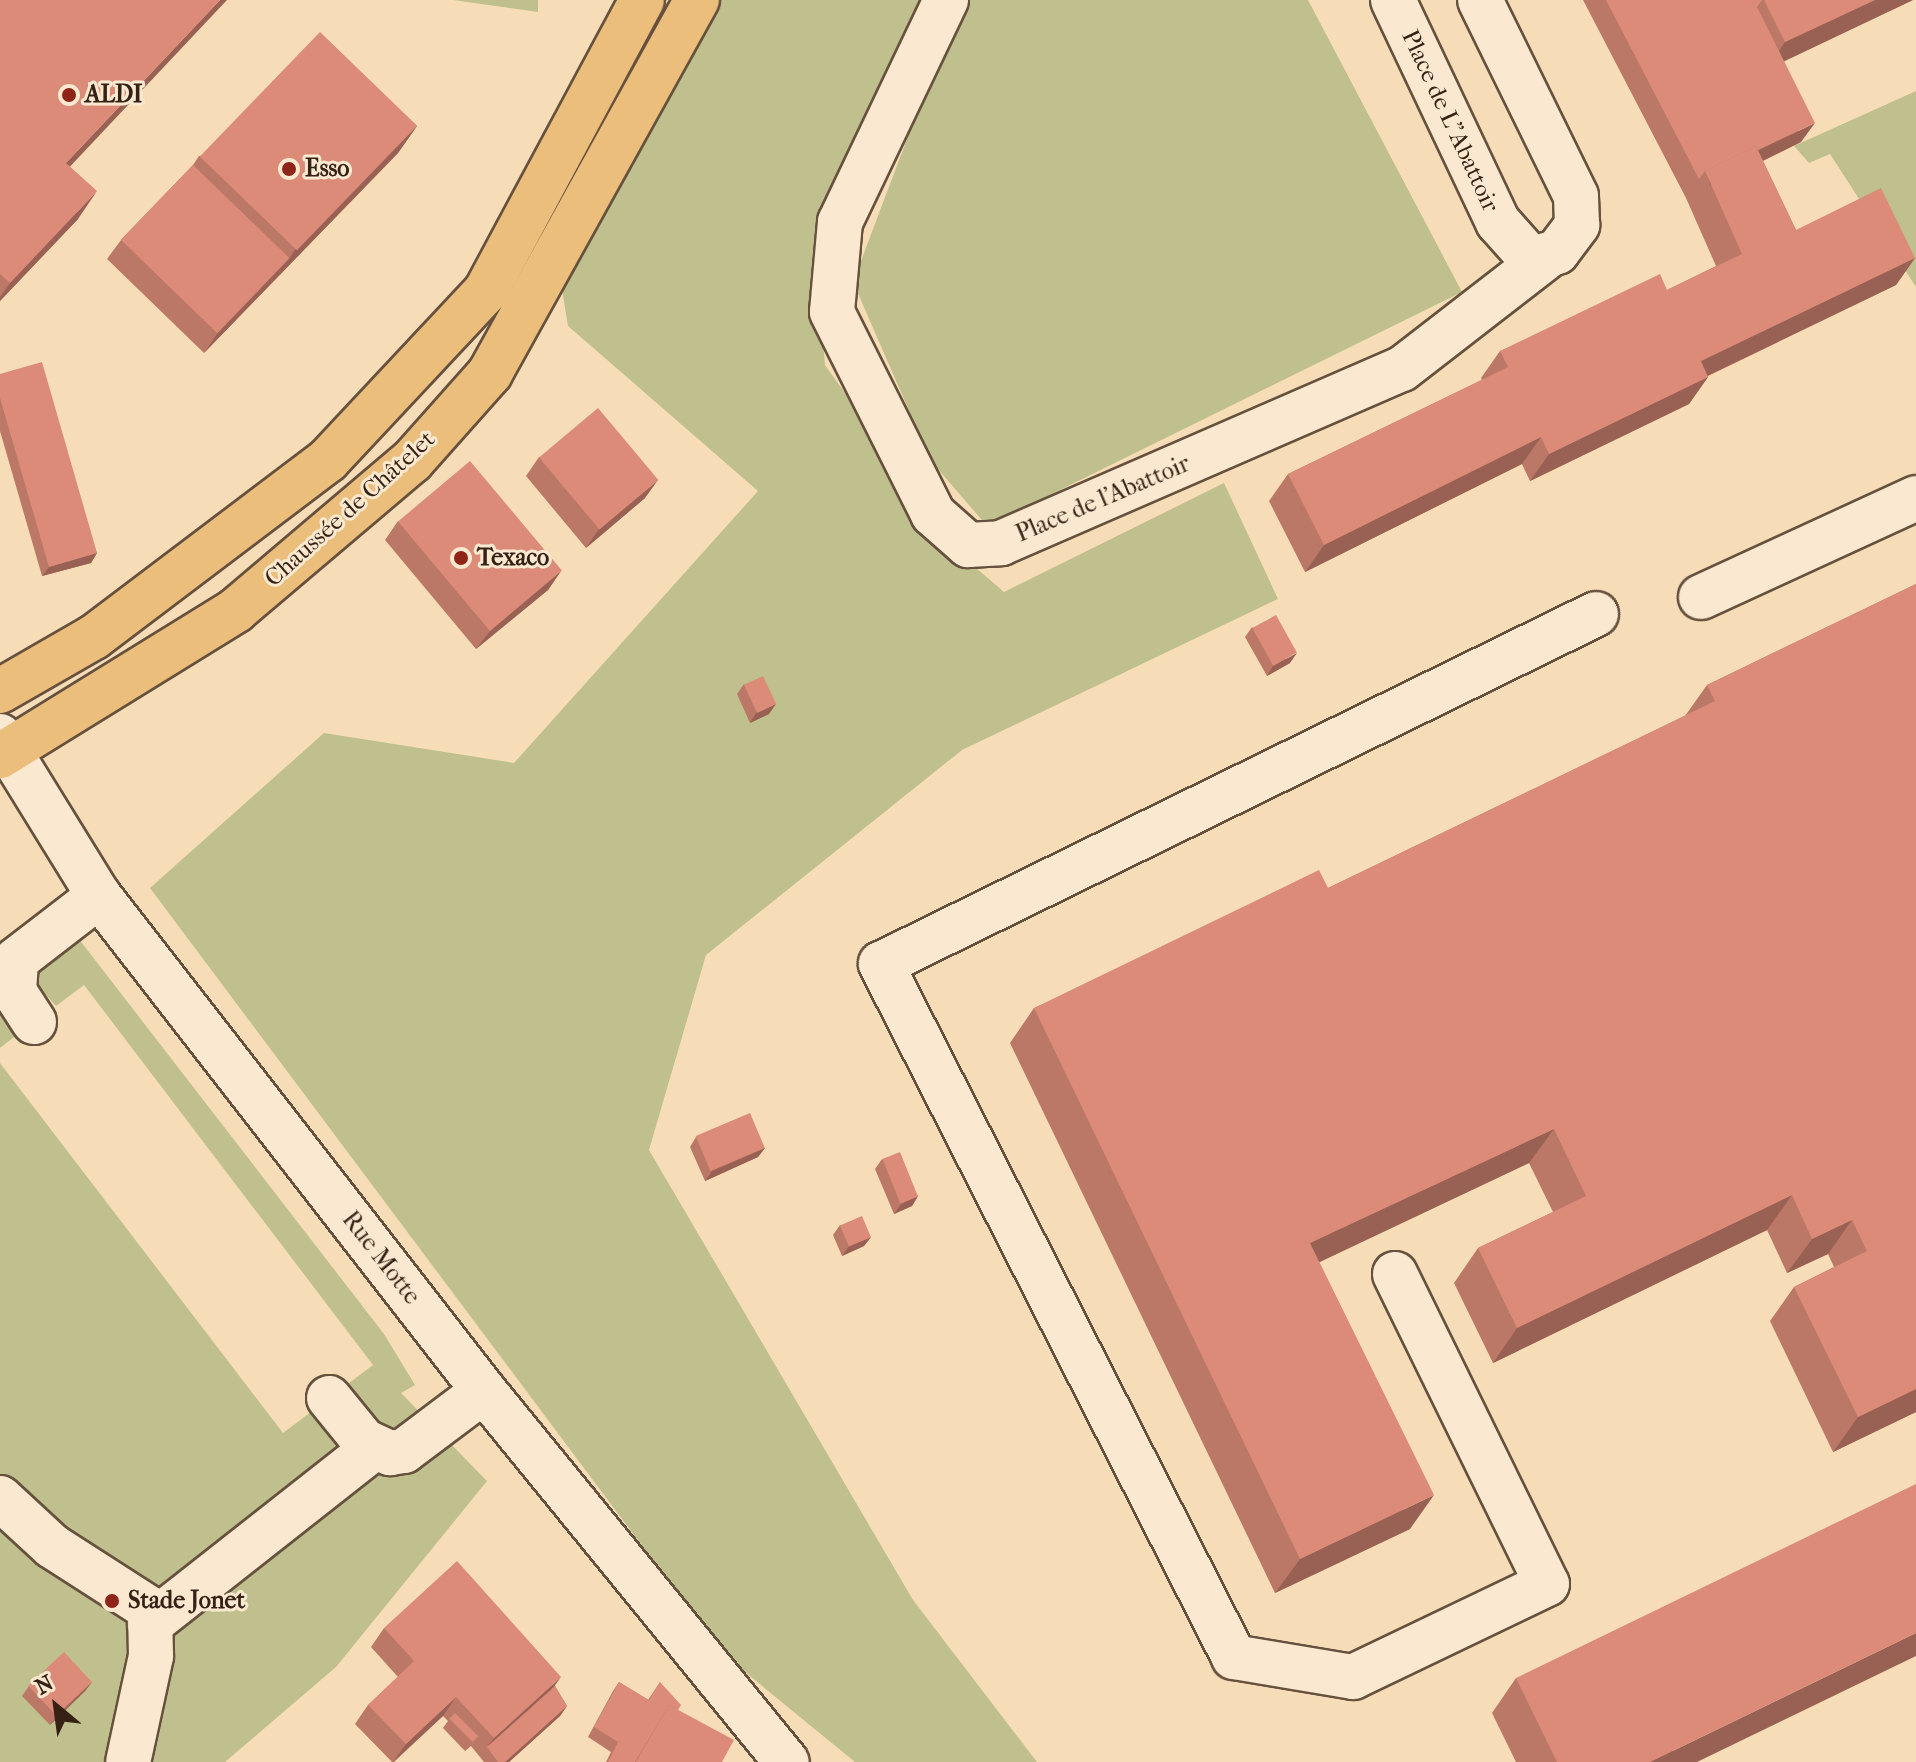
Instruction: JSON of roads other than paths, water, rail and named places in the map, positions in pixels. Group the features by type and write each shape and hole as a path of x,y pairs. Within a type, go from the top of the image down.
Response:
{"main road":[{"path":"0,691 94,637 328,460 476,302 642,0"},
{"name":"Chaussée de Châtelet","path":"3,748 236,610 412,461 490,373 697,0"}],"street":[{"name":"Place de l'Abattoir","path":"946,0 840,222 832,312 933,514 968,545 1001,543 1402,369 1549,255"},
{"name":"Place de L\"Abattoir","path":"1393,0 1498,222 1531,259 1549,255"},
{"path":"1480,0 1576,196 1577,225 1549,255"},
{"path":"1701,597 1916,498"},
{"path":"1395,1274 1547,1584 1353,1677 1234,1657 881,964 1596,614"},
{"name":"Rue Motte","path":"3,748 99,896 484,1391 787,1762"},
{"path":"34,1022 16,996 16,960 99,896"},
{"path":"329,1398 374,1448 404,1451 484,1391"},
{"path":"150,1624 374,1448"},
{"path":"0,1498 52,1546 150,1609 149,1668 128,1762"}],"place":[{"name":"ALDI","path":"69,95"},
{"name":"Esso","path":"289,169"},
{"name":"Texaco","path":"461,558"},
{"name":"Stade Jonet","path":"112,1601"}]}
